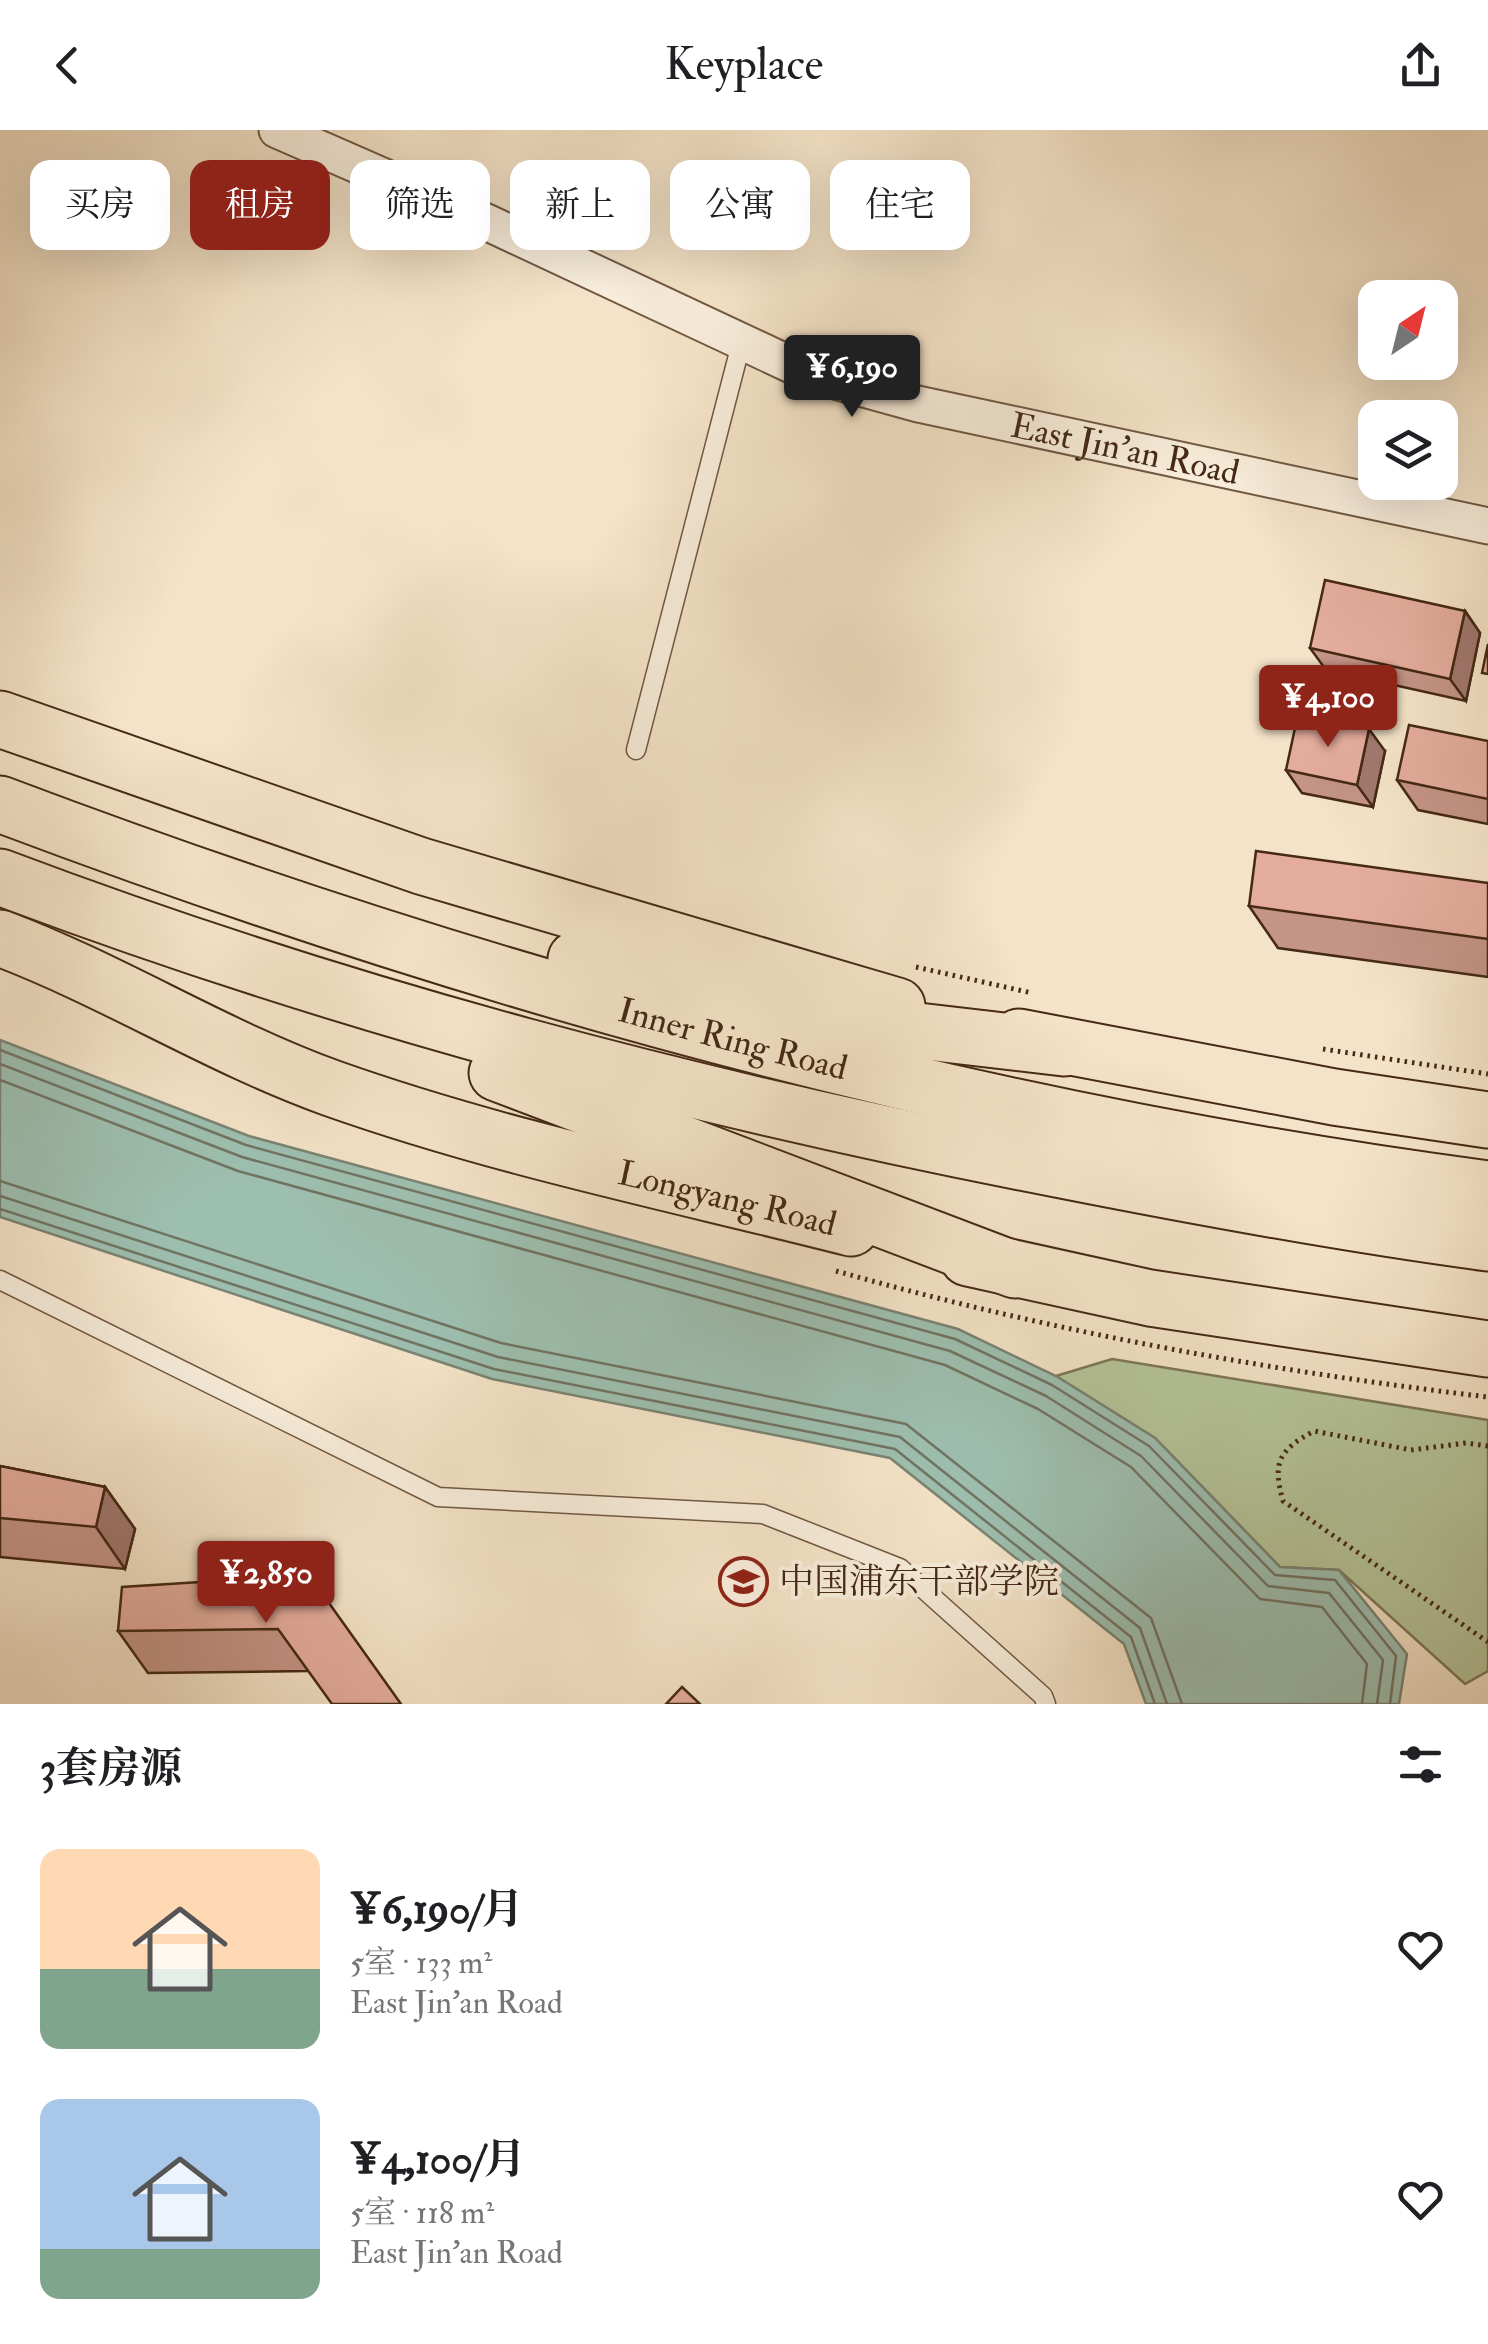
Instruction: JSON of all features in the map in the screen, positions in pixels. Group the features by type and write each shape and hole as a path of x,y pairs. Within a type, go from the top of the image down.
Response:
{"main road":[{"path":"0,719 421,866 904,1008 1064,1048"},
{"path":"0,778 428,915 608,967 901,1030 1064,1048 1488,1120"},
{"name":"Inner Ring Road","path":"0,804 255,895 562,992 997,1103 1184,1167 1488,1243"},
{"name":"Inner Ring Road","path":"0,878 396,1012 688,1092 1184,1167 1488,1190"},
{"name":"Longyang Road","path":"0,938 93,978 248,1054 334,1089 579,1160 1016,1270 1266,1318 1488,1349"},
{"path":"176,939 514,1080 1016,1270"}],"street":[{"name":"East Jin'an Road","path":"277,130 467,213 813,376 918,404 1488,526"}],"lane":[{"path":"636,750 741,344"},
{"path":"0,1280 438,1497 763,1514 883,1561 900,1568 1043,1696 1046,1704"}],"path":[{"path":"906,965 1038,994"},
{"path":"1309,1046 1488,1074"},
{"path":"1488,1446 1466,1443 1411,1450 1314,1431 1287,1446 1275,1474 1283,1501 1488,1642"}],"shaded area":[{"path":"1112,1359 1488,1420 1488,1671 1465,1684 1339,1570 1280,1567 1155,1438 1056,1376"}],"water":[{"path":"0,1040 249,1136 958,1329 1056,1376 1155,1438 1280,1567 1339,1570 1407,1654 1399,1704 1146,1704 1124,1644 890,1458 492,1379 0,1217"}],"building":[{"path":"1325,580 1465,611 1450,679 1310,648"},
{"path":"1488,644 1488,674 1482,673"},
{"path":"1298,714 1369,729 1357,785 1286,770"},
{"path":"1409,725 1488,741 1488,799 1397,780"},
{"path":"1256,851 1488,883 1488,939 1249,906"},
{"path":"0,1466 105,1487 96,1527 0,1518"},
{"path":"309,1575 401,1704 332,1704 278,1629 118,1631 122,1587"},
{"path":"682,1687 700,1704 666,1704"}],"place":[{"name":"中国浦东干部学院","path":"744,1581"}]}
